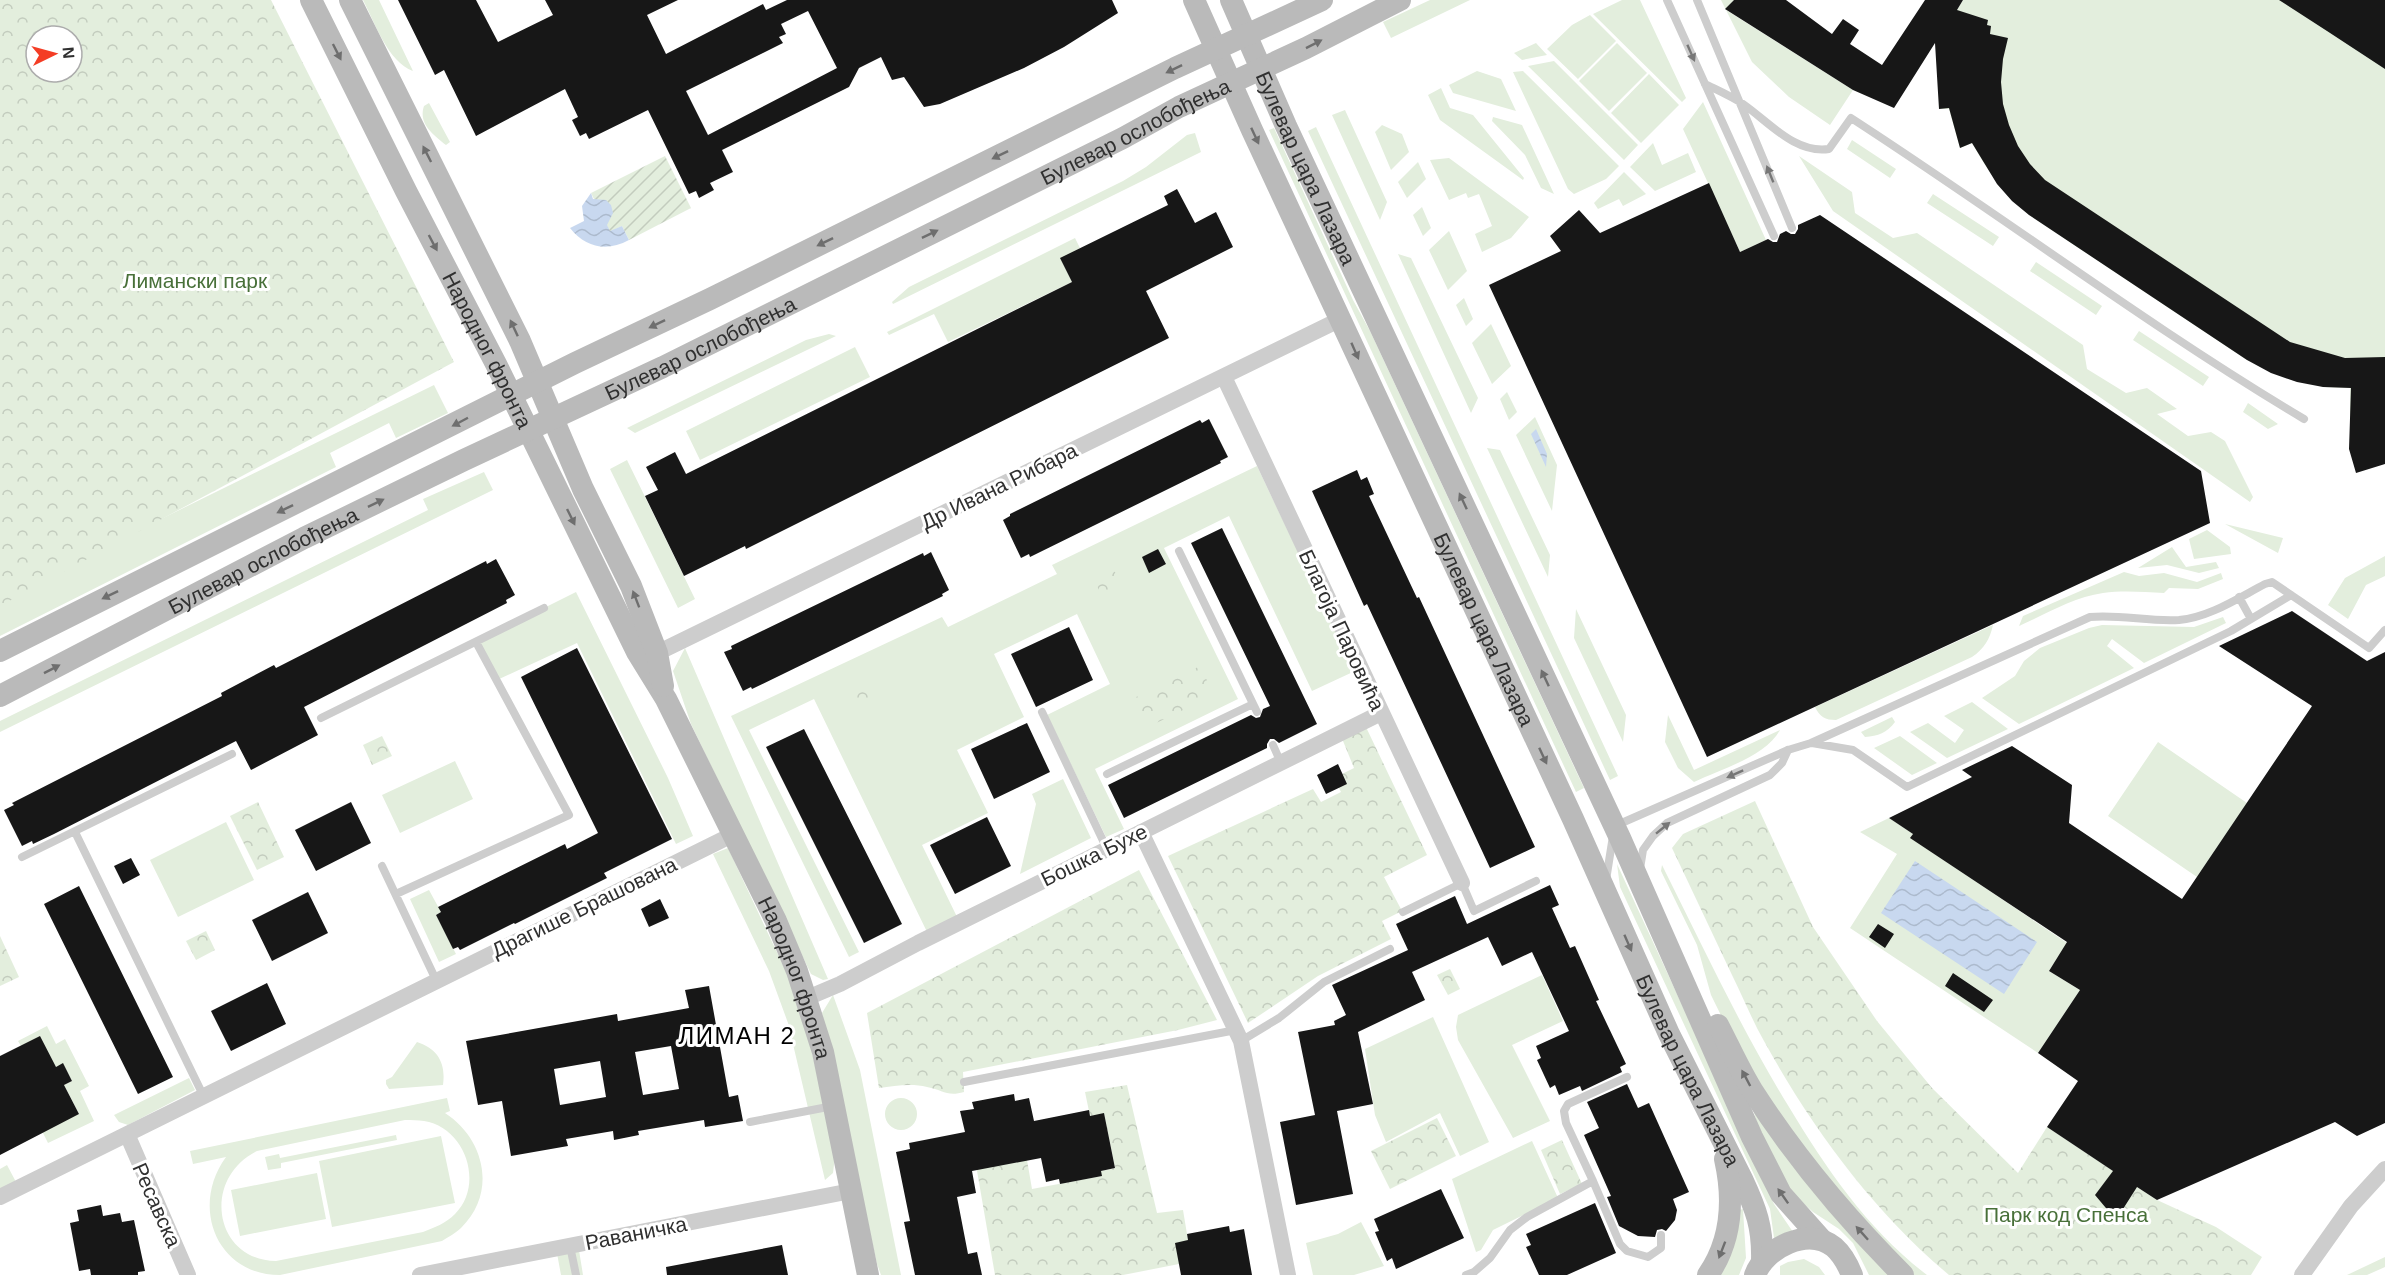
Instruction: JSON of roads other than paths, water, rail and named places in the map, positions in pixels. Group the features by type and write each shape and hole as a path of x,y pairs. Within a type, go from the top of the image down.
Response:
{"main road":[{"name":"Народног фронта","path":"311,0 512,395 637,652 666,699 776,921 807,998 821,1046 868,1275"},
{"name":"Народног фронта","path":"350,0 502,301 583,489 631,586 657,653 666,699"},
{"name":"Булевар цара Лазара","path":"1194,0 1670,1034 1757,1213 1763,1235 1759,1268"},
{"name":"Булевар цара Лазара","path":"1231,0 1261,69 1638,878 1771,1176 1781,1194 1822,1240 1842,1255 1852,1275"},
{"name":"Булевар ослобођења","path":"0,651 538,382 1216,49 1322,0"},
{"name":"Булевар ослобођења","path":"0,696 304,538 676,360 1400,0"},
{"path":"1688,989 1717,1023 1752,1089 1810,1171 1861,1231 1903,1275"},
{"path":"1708,1275 1718,1260 1730,1222 1731,1201 1728,1170 1719,1131"},
{"path":"1759,1268 1780,1246 1805,1240 1822,1240"}],"street":[{"name":"Др Ивана Рибара","path":"657,653 1341,319"},
{"name":"Благоја Паровића","path":"1224,377 1462,884"},
{"name":"Бошка Бухе","path":"807,998 840,984 1381,713"},
{"path":"1141,832 1239,1035 1288,1275"},
{"name":"Драгише Брашована","path":"0,1197 732,835"},
{"name":"Ресавска","path":"127,1134 188,1275"},
{"path":"2302,1275 2351,1206 2385,1169"},
{"name":"Раваничка","path":"420,1275 851,1191"}],"lane":[{"path":"1667,0 1774,236"},
{"path":"1697,0 1792,228"},
{"path":"1705,84 1741,102 1792,141 1810,150 1828,149 1851,118 1937,174 2140,315 2304,419"},
{"path":"1107,774 1255,708 1179,551"},
{"path":"1604,889 1614,826 1788,750 1811,743 2090,617 2117,615 2180,620 2212,612 2272,582 2369,648 2385,630"},
{"path":"1811,743 1852,750 1907,787 2231,631 2291,594"},
{"path":"2239,597 2251,619"},
{"path":"321,718 544,608"},
{"path":"396,894 569,815 476,642"},
{"path":"1042,712 1107,849"},
{"path":"1273,746 1281,763"},
{"path":"1638,878 1643,850 1653,836 1667,823 1770,775 1782,763 1788,750"},
{"path":"22,857 232,754"},
{"path":"75,832 203,1095"},
{"path":"382,866 436,980"},
{"path":"1403,912 1462,884 1474,911 1536,881"},
{"path":"964,1082 1239,1035 1279,1018 1324,982 1390,949"},
{"path":"1628,1077 1568,1104 1564,1111 1566,1123 1620,1244 1627,1251 1648,1257 1661,1248 1661,1235"},
{"path":"750,1122 834,1106"},
{"path":"1466,1275 1490,1258 1510,1230 1527,1217 1593,1182"},
{"path":"570,1246 576,1275"}],"water":[{"path":"591,193 593,199 606,200 611,205 613,213 607,225 610,231 622,226 629,240 613,246 597,246 583,240 570,228 584,221 582,206"},
{"path":"1536,429 1547,454 1546,467 1531,434"},
{"path":"1915,861 2037,942 2004,994 1881,913"}],"district":[{"name":"ЛИМАН 2","path":"737,1035"}],"park label":[{"name":"Лимански парк","path":"195,280"},
{"name":"Парк код Спенса","path":"2066,1214"}]}
